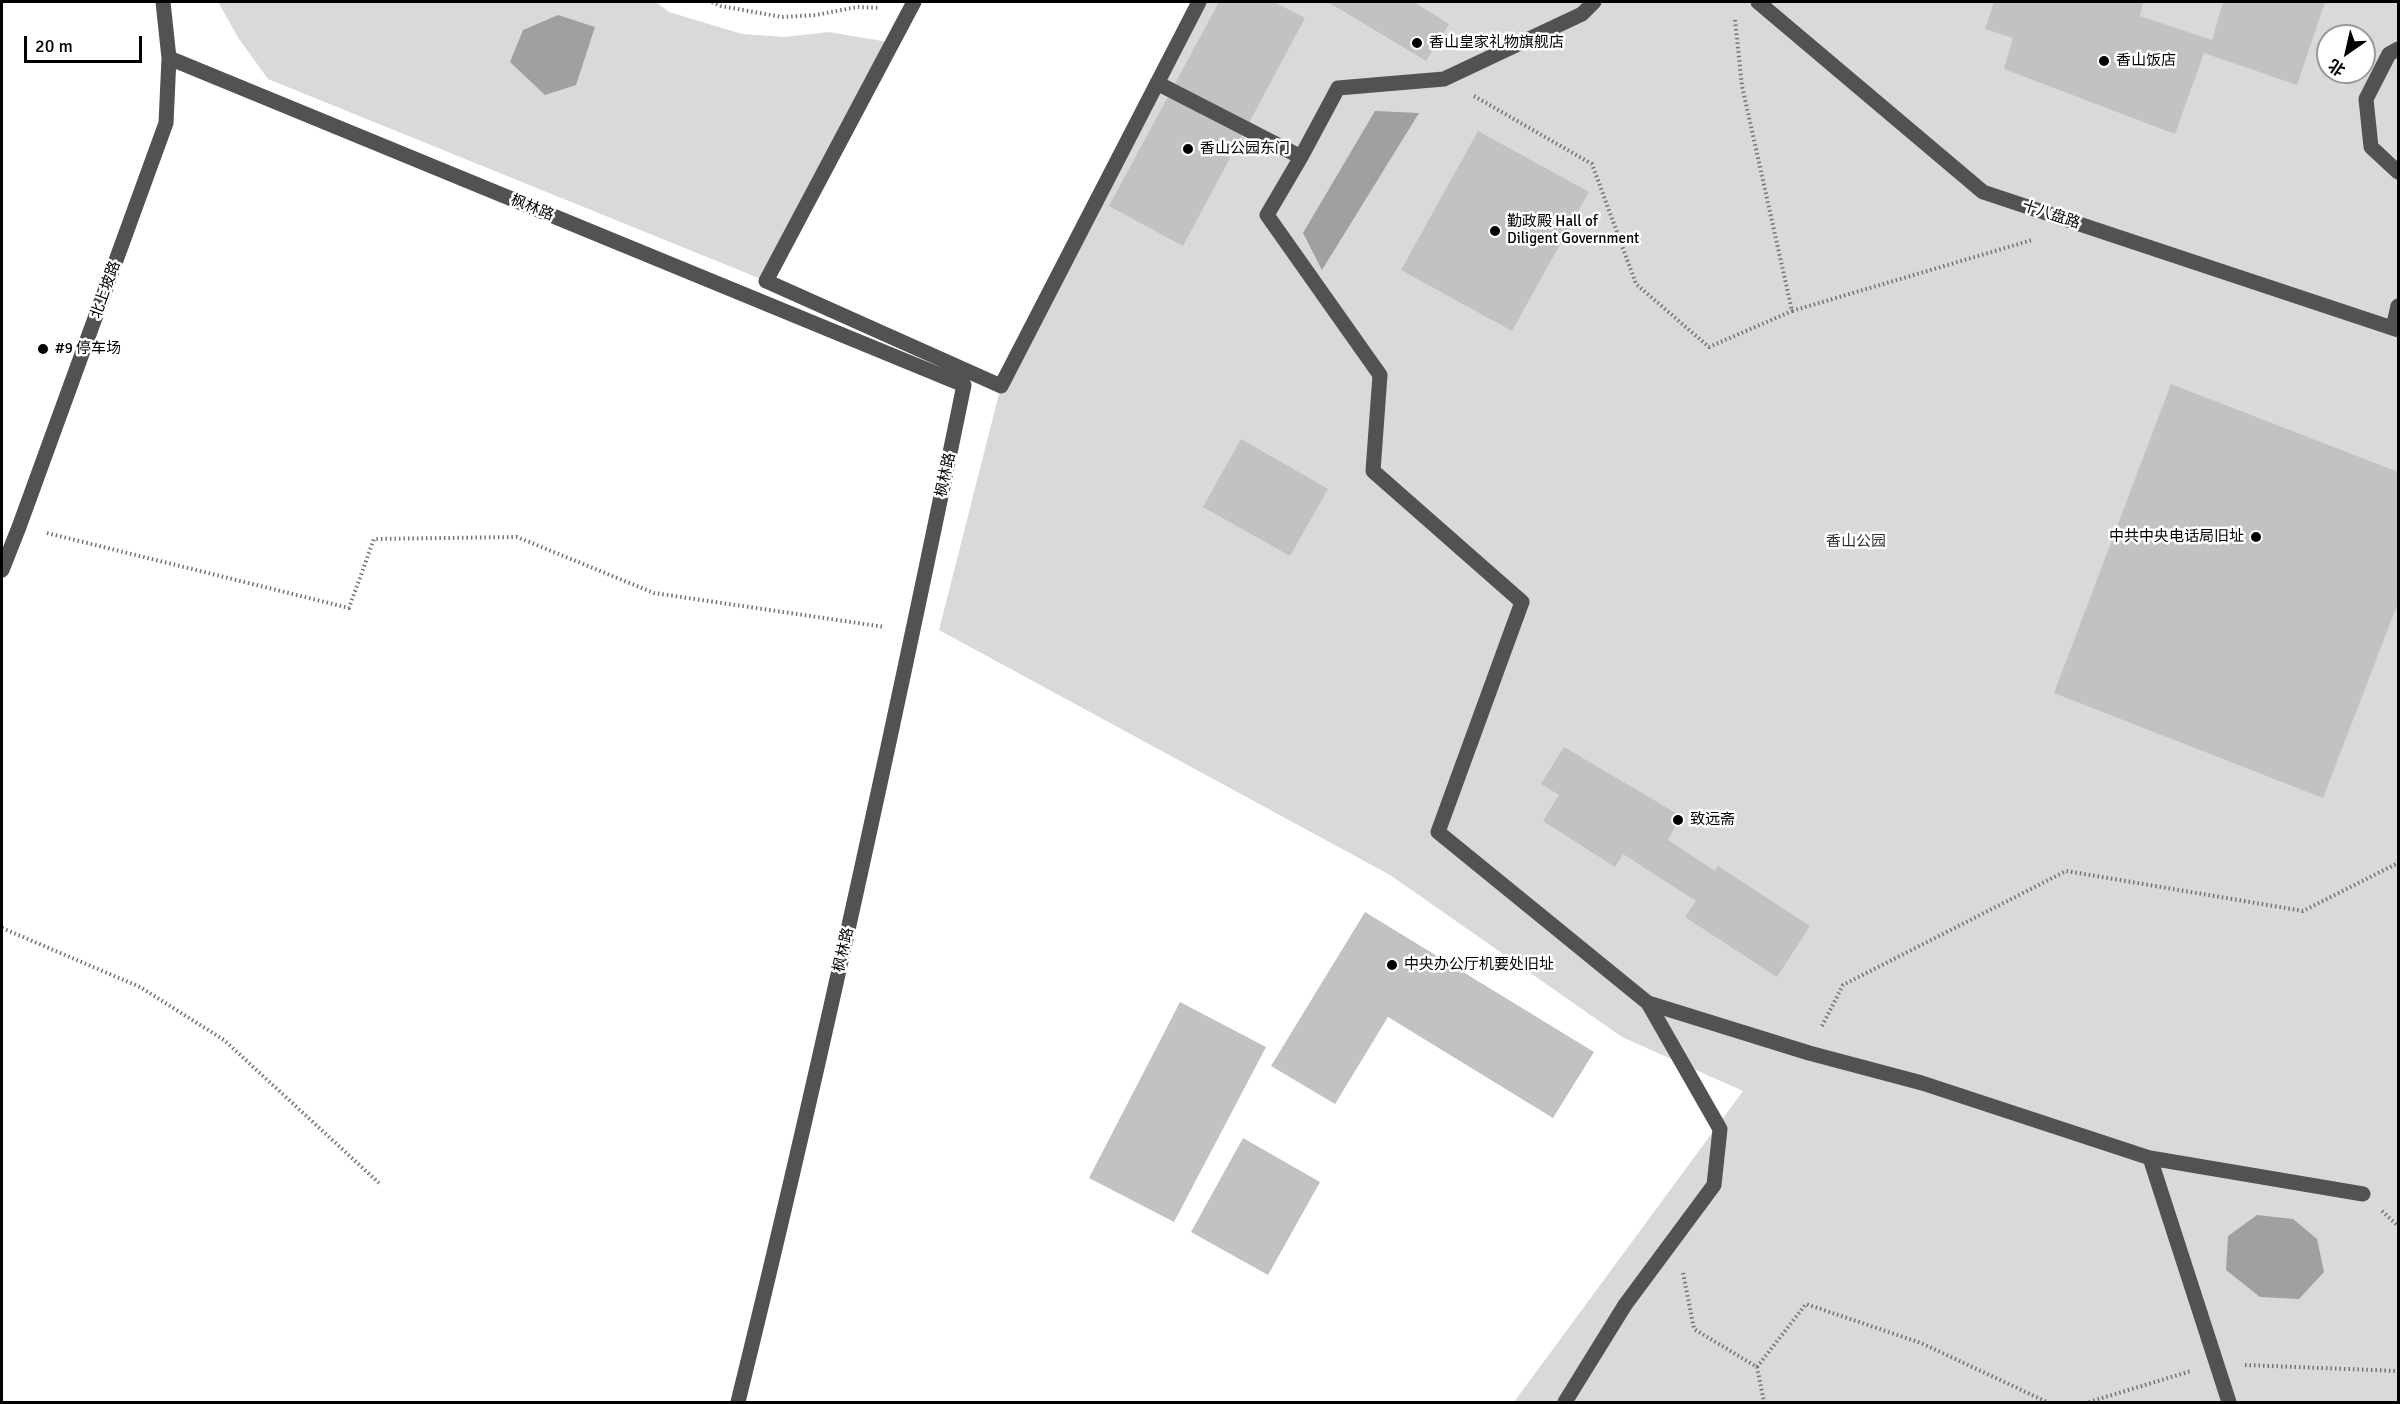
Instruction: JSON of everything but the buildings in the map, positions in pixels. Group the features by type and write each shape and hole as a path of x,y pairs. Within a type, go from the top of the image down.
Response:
{"street":[{"name":"北上坡路","path":"2,570 166,123 169,58 163,2"},
{"path":"912,5 765,281 1001,386 1199,2"},
{"path":"1565,1402 1625,1305 1677,1238 1714,1185 1720,1129 1648,1003 1438,832 1522,602 1373,471 1380,375 1268,215 1338,88 1444,80 1582,14 1594,2"},
{"name":"十八盘路","path":"1758,2 1983,192 2396,329"},
{"path":"2398,49 2389,54 2366,99 2371,147 2398,172"},
{"name":"枫林路","path":"169,58 964,385 896,717 789,1194 738,1402"},
{"path":"1157,83 1301,157"},
{"path":"2396,329 2398,306"},
{"path":"1648,1003 1809,1053 1922,1083 2150,1158 2363,1194"},
{"path":"2150,1158 2229,1402"}],"path":[{"path":"712,2 722,6 782,17 816,15 857,7 912,5"},
{"path":"1734,12 1742,86 1792,311"},
{"path":"1444,80 1592,164 1636,284 1709,347 1792,311 2037,238"},
{"path":"19,526 349,608 374,539 517,537 654,593 885,627"},
{"path":"1809,1053 1843,985 2066,871 2303,911 2398,863"},
{"path":"2,928 140,987 224,1041 379,1183"},
{"path":"1677,1238 1694,1329 1757,1367 1764,1402"},
{"path":"1757,1367 1806,1304 1921,1343 2047,1402"},
{"path":"2088,1402 2216,1364 2398,1371"}],"green space":[{"path":"218,2 656,2 669,12 742,34 784,37 829,32 894,43 766,281 268,79 239,39"},
{"name":"香山公园","path":"1199,2 2398,2 2398,1402 1514,1402 1743,1091 1622,1037 1390,875 939,630 1001,386"}],"shaded area":[{"path":"558,15 595,27 576,85 545,95 510,62 523,30"},
{"path":"1375,111 1419,113 1322,270 1303,233"},
{"path":"2257,1215 2293,1219 2317,1239 2324,1272 2299,1299 2260,1297 2226,1270 2228,1236"}],"place":[{"name":"香山皇家礼物旗舰店","path":"1417,43"},
{"name":"香山饭店","path":"2104,61"},
{"name":"香山公园东门","path":"1188,149"},
{"name":"勤政殿 Hall of Diligent Government","path":"1495,231"},
{"name":"#9 停车场","path":"43,349"},
{"name":"中共中央电话局旧址","path":"2256,537"},
{"name":"致远斋","path":"1678,820"},
{"name":"中央办公厅机要处旧址","path":"1392,965"}]}
